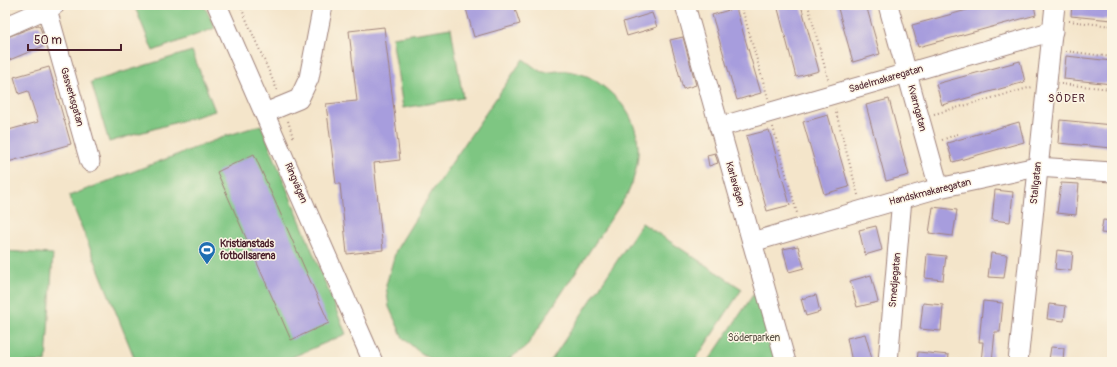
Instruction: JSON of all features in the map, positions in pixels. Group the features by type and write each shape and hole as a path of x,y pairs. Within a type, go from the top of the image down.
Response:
{"street":[{"name":"Ringvägen","path":"217,5 373,362"},
{"path":"265,113 299,99 309,78 323,5"},
{"name":"Kvarngatan","path":"888,5 939,188"},
{"name":"Karlavägen","path":"689,6 719,127 786,362"},
{"path":"6,24 51,7"},
{"name":"Gasverksgatan","path":"51,7 90,162"},
{"name":"Sadelmakaregatan","path":"719,127 772,118 907,72 1054,18"},
{"name":"Stallgatan","path":"1018,362 1037,167 1054,18"},
{"name":"Handskmakaregatan","path":"752,242 939,188 1037,167 1112,172"},
{"name":"Smedjegatan","path":"888,362 902,198"}],"path":[{"path":"742,5 796,208"},
{"path":"1054,18 1112,26"},
{"path":"1050,50 1112,57"},
{"path":"920,118 1047,82 1112,89"},
{"path":"927,146 960,133"}],"green space":[{"path":"134,5 204,5 215,28 153,51"},
{"path":"451,28 463,98 403,108 392,37"},
{"path":"192,51 215,111 109,142 91,82"},
{"path":"523,59 543,72 566,71 589,77 598,82 622,104 635,127 638,140 637,166 633,180 628,193 526,347 509,359 500,362 436,362 418,351 403,338 389,307 386,285 396,250 433,190"},
{"name":"Kristianstads fotbollsarena","path":"261,125 346,334 281,362 136,362 69,196 226,136"},
{"path":"642,223 742,289 694,362 550,362"},
{"path":"5,251 53,254 46,362 5,362"},
{"name":"Söderparken","path":"753,295 768,298 786,362 708,362"}],"building":[{"path":"465,5 514,5 520,24 474,37"},
{"path":"777,5 801,5 819,71 796,77"},
{"path":"837,5 866,5 880,54 853,62"},
{"path":"985,5 1034,5 1036,15 918,47 912,25"},
{"path":"1072,5 1112,5 1112,20 1071,16"},
{"path":"736,8 761,93 737,100 712,15"},
{"path":"652,13 657,27 627,36 623,22"},
{"path":"38,25 46,45 7,61 5,56 5,38"},
{"path":"384,27 400,160 374,163 383,250 347,254 340,184 336,184 326,104 357,101 349,31"},
{"path":"683,37 696,85 683,89 670,40"},
{"path":"1066,56 1112,61 1112,84 1064,79"},
{"path":"1020,61 1025,82 942,105 936,84"},
{"path":"49,67 71,144 8,162 5,151 5,131 38,122 28,91 19,94 14,77"},
{"path":"889,99 909,175 886,181 866,105"},
{"path":"828,115 849,187 824,194 803,122"},
{"path":"1060,120 1112,125 1112,148 1058,143"},
{"path":"1019,122 1024,142 953,162 947,143"},
{"path":"769,130 790,205 767,211 746,136"},
{"path":"715,153 718,163 709,166 707,155"},
{"path":"254,154 329,323 291,340 217,172"},
{"path":"1061,183 1079,184 1076,215 1057,213"},
{"path":"995,190 1013,192 1010,222 992,220"},
{"path":"933,207 957,210 953,236 929,233"},
{"path":"1103,220 1112,221 1112,234 1101,233"},
{"path":"876,226 882,250 865,255 859,230"},
{"path":"798,246 804,268 789,272 783,249"},
{"path":"1057,250 1073,252 1071,271 1055,269"},
{"path":"991,253 1007,255 1004,278 988,277"},
{"path":"927,254 946,256 943,280 925,278"},
{"path":"871,275 878,302 857,307 850,281"},
{"path":"816,295 820,312 806,316 801,299"},
{"path":"983,301 1003,303 1000,332 995,332 992,362 981,362 983,342 979,342"},
{"path":"923,303 943,305 941,331 920,329"},
{"path":"1049,304 1066,306 1064,321 1047,319"},
{"path":"865,334 872,359 861,362 852,362 847,338"},
{"path":"1051,347 1064,348 1063,361 1049,360"},
{"path":"918,352 949,355 948,362 917,362"}],"place":[{"name":"Kristianstads fotbollsarena","path":"207,265"}],"district":[{"name":"SÖDER","path":"1067,98"}]}
